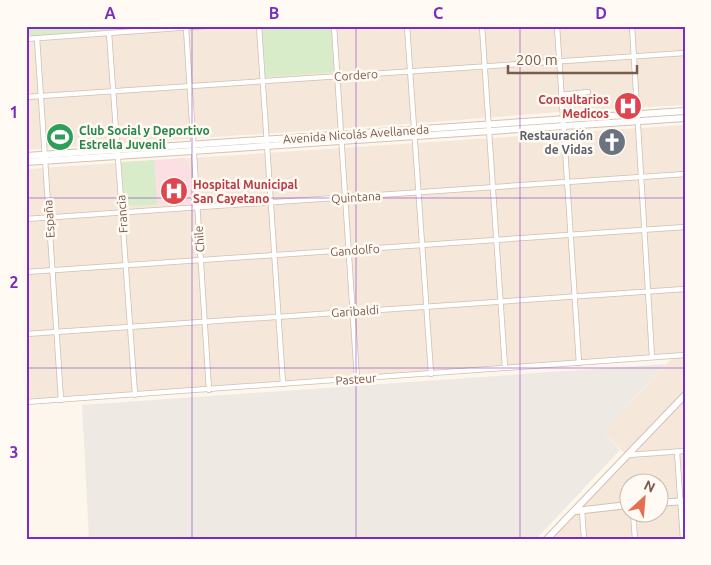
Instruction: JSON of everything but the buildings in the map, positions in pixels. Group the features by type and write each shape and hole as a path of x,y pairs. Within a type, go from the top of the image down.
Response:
{"main road":[{"name":"Avenida Nicolás Avellaneda","path":"638,118 685,111"},
{"name":"Avenida Nicolás Avellaneda","path":"26,162 45,158 563,123 638,118 685,118"},
{"name":"Avenida Nicolás Avellaneda","path":"26,156 45,158"},
{"path":"547,539 578,510 626,455 685,395"},
{"path":"668,502 682,501"},
{"path":"578,510 618,506"}],"street":[{"path":"26,39 206,26"},
{"path":"259,26 283,384"},
{"path":"334,26 357,379"},
{"path":"407,26 431,374"},
{"path":"482,26 505,368"},
{"path":"557,26 579,363"},
{"path":"632,26 652,357"},
{"name":"Chile","path":"186,28 209,390"},
{"name":"Francia","path":"109,33 136,395"},
{"name":"España","path":"37,38 61,400"},
{"name":"Cordero","path":"26,97 685,53"},
{"path":"561,95 588,92"},
{"name":"Quintana","path":"26,219 685,174"},
{"name":"Gandolfo","path":"26,272 685,227"},
{"name":"Garibaldi","path":"26,334 685,289"},
{"name":"Pasteur","path":"26,402 685,355"},
{"path":"676,403 685,402"},
{"path":"626,455 685,451"},
{"path":"677,452 682,501 683,539"},
{"path":"578,510 584,539"},
{"path":"634,522 635,539"}],"shaded area":[{"path":"230,26 685,26 685,105 559,112 26,150 26,42"},
{"path":"685,125 685,539 551,539 628,457 603,431 677,353 26,399 26,169"},
{"name":"Hospital Municipal San Cayetano","path":"185,158 185,163 189,163 193,204 157,205 154,160"},
{"path":"666,364 603,431 620,450 536,539 89,539 82,405"}],"green space":[{"path":"26,26 207,26 26,38"},
{"path":"262,26 331,26 334,72 265,77"},
{"name":"Club Social y Deportivo Estrella Juvenil","path":"69,130 70,145 53,146 50,131"},
{"path":"154,160 157,205 125,206 121,162"}],"place":[{"name":"Consultarios Medicos","path":"628,106"},
{"name":"Club Social y Deportivo Estrella Juvenil","path":"60,137"},
{"name":"Restauración de Vidas","path":"612,142"},
{"name":"Hospital Municipal San Cayetano","path":"174,191"}]}
